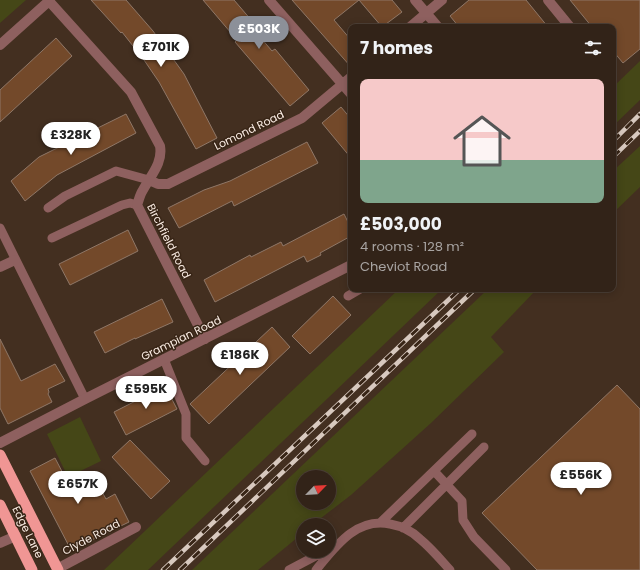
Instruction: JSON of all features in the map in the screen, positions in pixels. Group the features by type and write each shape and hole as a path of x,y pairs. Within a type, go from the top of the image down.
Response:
{"highway":[{"name":"Edge Lane","path":"0,455 58,569"},
{"name":"Edge Lane","path":"0,505 32,570"}],"street":[{"path":"269,0 348,90"},
{"path":"415,0 435,24"},
{"path":"414,24 442,0"},
{"path":"548,0 568,24"},
{"path":"0,45 48,1"},
{"name":"Birchfield Road","path":"48,1 93,48 131,92 160,146 161,154 159,163 142,190 137,205 205,339"},
{"name":"Lomond Road","path":"149,180 158,184 168,184 302,118 348,80"},
{"path":"0,267 16,260"},
{"name":"Grampian Road","path":"0,443 348,267"},
{"name":"Clyde Road","path":"58,569 136,528"},
{"path":"0,543 16,536"}],"lane":[{"path":"48,208 65,196 116,171 149,180"},
{"path":"52,238 122,205 130,203 137,205"},
{"path":"0,228 85,399"},
{"path":"348,296 355,292"},
{"path":"164,359 186,414 186,438 205,461"},
{"path":"381,522 472,434"},
{"path":"403,528 484,447"},
{"path":"434,471 462,501 463,520 474,537 506,570"},
{"path":"336,544 355,530 368,524 381,522 403,528 420,538 450,570"},
{"path":"289,570 312,558"},
{"path":"316,570 324,558"}],"shaded area":[{"path":"0,0 26,0 0,23"},
{"path":"640,61 640,100 616,123 616,84"},
{"path":"640,146 640,187 616,210 616,168"},
{"path":"396,292 439,292 148,570 104,570"},
{"path":"485,292 534,292 491,337 504,352 431,423 351,495 336,507 336,470 297,470"},
{"path":"80,417 101,461 68,477 47,434"},
{"path":"296,471 296,510 332,510 321,518 296,518 296,539 258,570 192,570"}],"building":[{"path":"91,0 126,0 153,31 184,74 217,138 196,149 159,82 144,60 122,32 121,33"},
{"path":"203,0 234,0 252,21 249,24 272,51 275,49 309,90 290,106 235,42 237,40"},
{"path":"292,0 359,0 334,20 348,36 348,64"},
{"path":"359,0 392,0 402,12 386,24 379,24"},
{"path":"469,0 526,0 546,24 457,24 450,16"},
{"path":"570,0 640,0 640,49 623,63 616,55 616,24 590,24"},
{"path":"56,38 72,56 0,122 0,90"},
{"path":"341,107 348,115 348,154 322,123"},
{"path":"126,114 136,133 57,175 25,201 11,181 39,157"},
{"path":"307,142 318,163 234,206 232,201 179,228 168,208 204,190 230,181"},
{"path":"344,214 348,222 348,238 320,253 321,255 307,262 304,256 215,302 204,280 250,255 251,257 281,242 283,246"},
{"path":"128,230 138,251 70,285 59,264"},
{"path":"333,296 351,315 310,354 292,336"},
{"path":"162,299 173,322 135,338 105,353 94,332"},
{"path":"272,327 290,347 209,424 190,404"},
{"path":"0,339 21,381 55,364 65,381 48,389 48,394 52,402 8,424 0,408"},
{"path":"617,385 640,409 640,570 537,570 482,513"},
{"path":"165,386 177,409 126,435 114,412"},
{"path":"130,440 170,481 151,499 112,457"},
{"path":"55,458 69,485 88,475 92,483 96,481 106,499 115,494 129,522 71,550 30,471"}],"railway":[{"path":"616,138 640,114"},
{"path":"616,154 640,131"},
{"path":"163,570 457,292"},
{"path":"180,570 472,292"}]}
